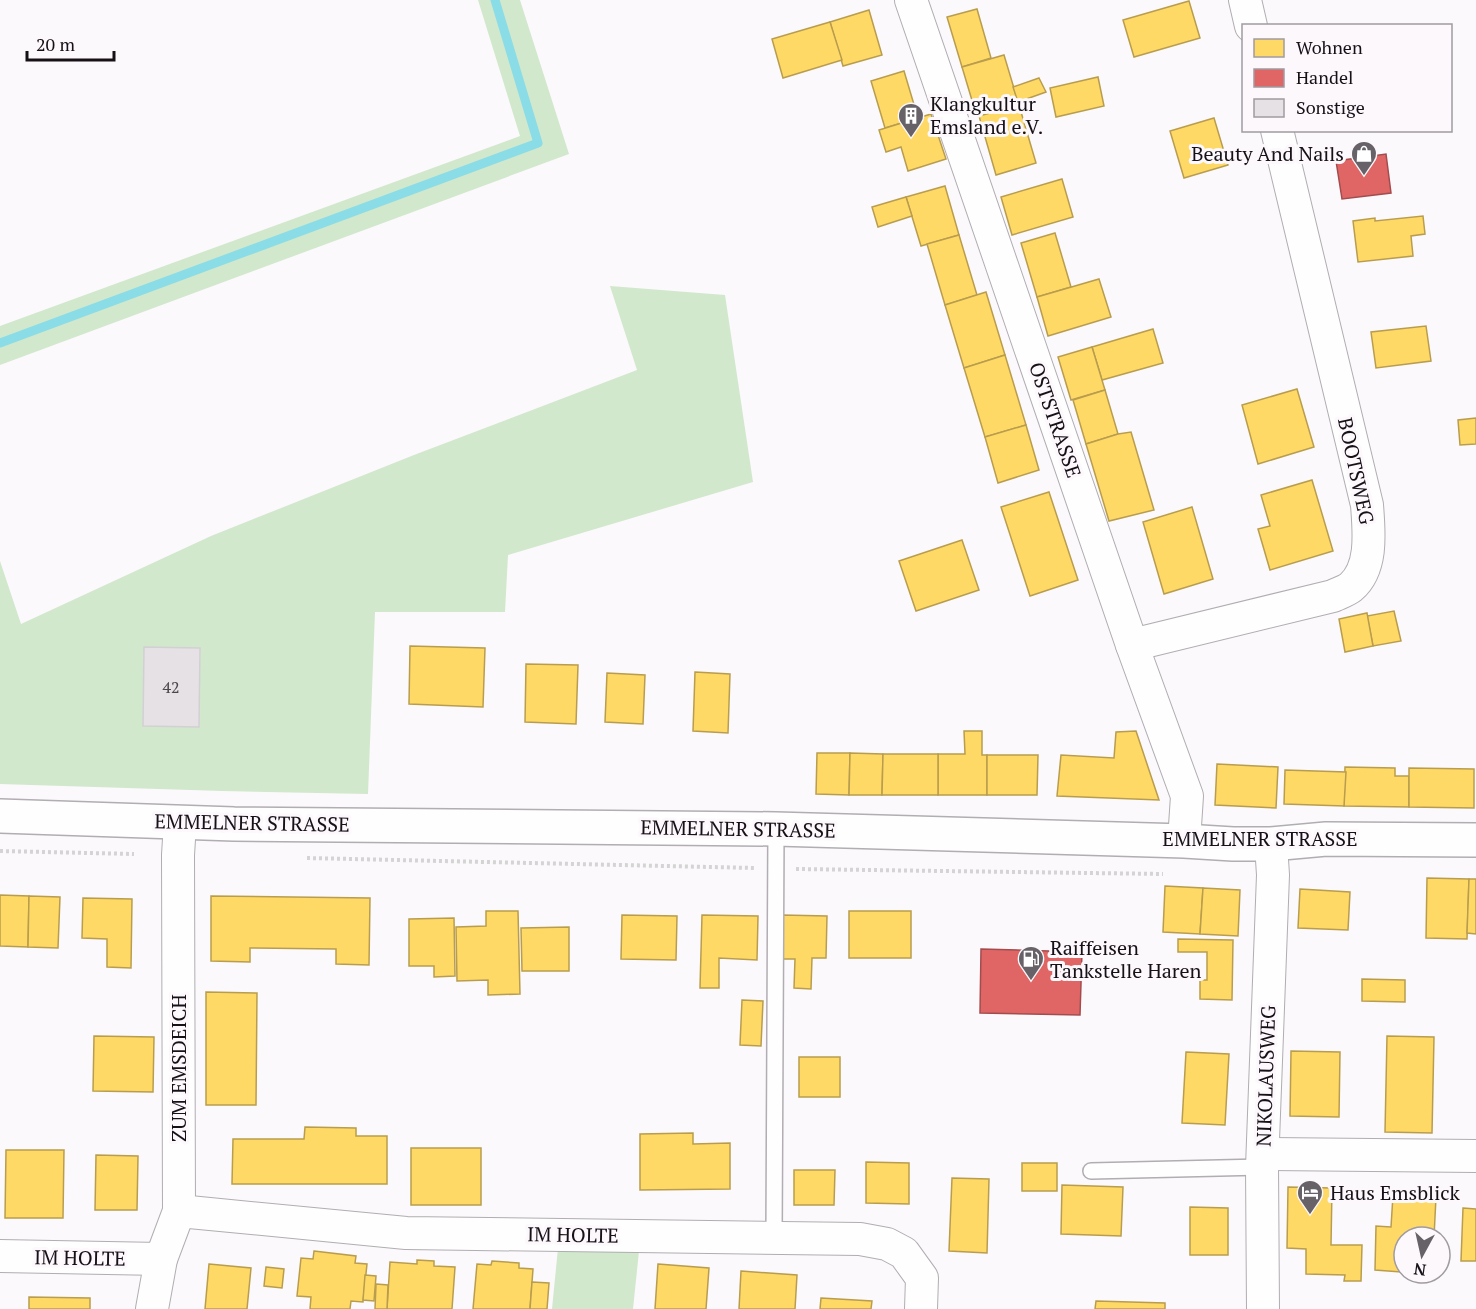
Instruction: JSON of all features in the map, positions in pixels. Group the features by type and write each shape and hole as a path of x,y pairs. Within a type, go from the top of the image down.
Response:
{"street":[{"name":"OSTSTRASSE","path":"911,0 1132,645 1187,796 1184,841"},
{"path":"1245,0 1251,24"},
{"name":"BOOTSWEG","path":"1132,645 1333,596 1350,588 1364,571 1370,535 1366,505 1277,132"},
{"name":"EMMELNER STRASSE","path":"0,816 257,825 776,829 1233,844 1272,844 1326,839 1476,840"},
{"name":"ZUM EMSDEICH","path":"152,1309 161,1259 179,1211 178,855 180,823"},
{"name":"NIKOLAUSWEG","path":"1263,1309 1262,1161 1273,875 1272,844"},
{"path":"1262,1161 1476,1156"},
{"name":"IM HOLTE","path":"179,1211 406,1233 860,1239 887,1244 904,1253 922,1278 921,1309"},
{"name":"IM HOLTE","path":"0,1256 161,1259"}],"lane":[{"path":"774,1238 776,829"},
{"path":"1091,1171 1262,1161"}],"path":[{"path":"0,851 178,855"},
{"path":"302,858 776,869 1172,874"}],"green space":[{"path":"478,0 520,0 569,154 0,365 0,326 520,136"},
{"path":"610,286 725,295 753,482 508,555 505,612 375,612 368,794 0,784 0,561 21,624 211,536 637,370"},
{"path":"558,1248 639,1251 633,1309 552,1309"}],"building: Wohnen":[{"path":"1189,1 1200,38 1134,57 1123,20"},
{"path":"977,9 991,58 962,67 947,17"},
{"path":"869,10 882,55 843,66 830,22"},
{"path":"830,22 842,60 783,78 772,39"},
{"path":"1004,55 1019,105 977,117 962,67"},
{"path":"904,71 918,118 885,128 871,81"},
{"path":"1098,77 1104,106 1056,117 1050,88"},
{"path":"1039,78 1046,92 1018,102 1013,87"},
{"path":"1019,105 1036,163 996,175 979,116"},
{"name":"Klangkultur Emsland e.V.","path":"931,114 946,159 908,171 901,147 886,152 879,130"},
{"path":"1214,118 1228,165 1184,178 1170,131"},
{"path":"1062,179 1073,217 1012,235 1001,197"},
{"path":"945,186 959,235 921,246 906,197"},
{"path":"906,197 912,216 878,227 872,207"},
{"path":"1423,216 1425,234 1411,236 1413,256 1358,262 1353,221"},
{"path":"1055,233 1071,287 1037,297 1021,243"},
{"path":"959,235 977,295 945,305 927,244"},
{"path":"1099,279 1111,317 1048,336 1037,297"},
{"path":"986,292 1005,355 964,368 945,305"},
{"path":"1426,326 1431,361 1376,368 1371,332"},
{"path":"1153,329 1163,363 1102,380 1092,347"},
{"path":"1092,347 1105,390 1071,400 1058,357"},
{"path":"1005,355 1026,425 985,437 964,368"},
{"path":"1297,389 1314,447 1258,464 1242,405"},
{"path":"1105,390 1118,434 1086,444 1073,400"},
{"path":"1476,418 1476,444 1460,445 1458,420"},
{"path":"1026,425 1039,470 998,483 985,437"},
{"path":"1131,432 1154,510 1109,521 1086,444"},
{"path":"1312,480 1333,551 1270,570 1258,529 1270,526 1261,495"},
{"path":"1049,492 1078,580 1030,596 1001,507"},
{"path":"1192,507 1213,579 1164,594 1143,522"},
{"path":"962,540 979,590 916,611 899,561"},
{"path":"1394,611 1401,641 1373,646 1367,616"},
{"path":"1367,613 1373,646 1345,652 1339,619"},
{"path":"410,646 485,648 483,707 409,704"},
{"path":"526,664 578,665 576,724 525,722"},
{"path":"695,672 730,674 728,733 693,731"},
{"path":"607,673 645,675 643,724 605,722"},
{"path":"964,731 982,731 982,755 987,755 987,795 938,795 938,754 965,754"},
{"path":"1136,731 1159,800 1057,796 1061,755 1114,758 1116,732"},
{"path":"817,753 850,753 849,795 816,794"},
{"path":"850,753 883,754 882,795 849,795"},
{"path":"883,754 938,754 938,795 882,795"},
{"path":"987,755 1038,755 1037,795 987,795"},
{"path":"1217,764 1278,767 1276,808 1215,805"},
{"path":"1345,767 1395,768 1395,776 1409,776 1409,807 1344,806"},
{"path":"1409,768 1474,769 1474,808 1409,807"},
{"path":"1285,770 1346,772 1344,806 1284,804"},
{"path":"1427,878 1469,879 1467,939 1426,938"},
{"path":"1469,879 1476,879 1476,934 1467,933"},
{"path":"1165,886 1203,888 1200,934 1163,932"},
{"path":"1203,888 1240,890 1238,936 1200,934"},
{"path":"1300,889 1350,892 1348,930 1298,928"},
{"path":"0,895 29,896 28,947 0,946"},
{"path":"29,896 60,897 58,948 28,947"},
{"path":"211,896 370,898 369,965 336,964 336,949 250,948 250,962 211,961"},
{"path":"83,898 132,899 131,968 107,967 107,939 82,938"},
{"path":"486,911 518,911 520,994 488,995 488,980 457,981 456,927 486,926"},
{"path":"849,911 911,911 911,958 849,958"},
{"path":"622,915 677,916 676,960 621,959"},
{"path":"702,915 758,916 757,960 719,958 719,988 700,988"},
{"path":"782,915 827,916 826,958 812,958 811,989 794,988 795,959 781,959"},
{"path":"454,918 455,976 434,977 434,966 409,966 409,919"},
{"path":"569,927 569,971 522,971 521,928"},
{"path":"1178,939 1233,940 1232,1000 1200,999 1200,980 1207,980 1207,952 1178,952"},
{"path":"1362,979 1405,980 1405,1002 1362,1001"},
{"path":"206,992 257,993 256,1105 206,1105"},
{"path":"742,1000 763,1001 761,1046 740,1045"},
{"path":"94,1036 154,1037 153,1092 93,1091"},
{"path":"1387,1036 1434,1037 1432,1133 1385,1132"},
{"path":"1291,1051 1340,1052 1339,1117 1290,1116"},
{"path":"1186,1052 1229,1054 1225,1125 1182,1123"},
{"path":"799,1057 840,1057 840,1097 799,1097"},
{"path":"305,1127 356,1128 356,1136 387,1136 387,1184 232,1184 233,1139 304,1139"},
{"path":"693,1133 693,1144 730,1143 730,1189 640,1190 640,1134"},
{"path":"411,1148 481,1148 481,1205 411,1205"},
{"path":"6,1150 64,1150 63,1218 5,1218"},
{"path":"96,1155 138,1156 137,1210 95,1210"},
{"path":"866,1162 909,1163 909,1204 866,1203"},
{"path":"1022,1163 1057,1163 1057,1191 1022,1191"},
{"path":"794,1170 835,1170 834,1205 794,1205"},
{"path":"952,1178 989,1179 987,1253 949,1251"},
{"path":"1062,1185 1123,1187 1121,1236 1061,1234"},
{"name":"Haus Emsblick","path":"1288,1187 1332,1188 1331,1245 1362,1245 1361,1281 1344,1281 1345,1275 1306,1274 1306,1249 1287,1248"},
{"path":"1393,1195 1436,1197 1435,1225 1392,1225 1392,1271 1375,1270 1376,1226 1391,1227"},
{"path":"1190,1207 1228,1208 1228,1255 1190,1255"},
{"path":"1463,1208 1476,1209 1476,1261 1461,1261"},
{"path":"314,1251 356,1256 355,1263 367,1264 363,1302 351,1301 350,1309 310,1309 311,1297 297,1296 301,1258 313,1259"},
{"path":"417,1260 434,1261 434,1266 455,1267 452,1309 387,1309 390,1262 417,1264"},
{"path":"492,1261 519,1263 519,1268 533,1269 530,1309 473,1309 477,1264 491,1265"},
{"path":"209,1264 251,1268 247,1309 205,1309"},
{"path":"658,1264 709,1268 706,1309 655,1309"},
{"path":"266,1267 284,1269 282,1288 264,1286"},
{"path":"741,1271 797,1275 795,1309 739,1309"},
{"path":"365,1275 376,1276 374,1301 363,1300"},
{"path":"532,1282 549,1283 547,1309 530,1309"},
{"path":"376,1284 388,1285 387,1309 375,1309"},
{"path":"29,1297 90,1298 90,1309 29,1309"},
{"path":"821,1298 872,1301 871,1309 820,1309"},
{"path":"1096,1301 1165,1303 1165,1309 1095,1309"}],"building: Handel":[{"name":"Beauty And Nails","path":"1386,154 1391,193 1342,199 1336,161"},
{"name":"Raiffeisen Tankstelle Haren","path":"981,949 1082,952 1080,1015 980,1013"}],"building: Sonstige":[{"path":"144,647 200,648 199,727 143,726"}],"waterway":[{"path":"0,343 538,143 495,0"}],"place":[{"name":"Klangkultur Emsland e.V.","path":"911,139"},
{"name":"Beauty And Nails","path":"1364,177"},
{"name":"Raiffeisen Tankstelle Haren","path":"1031,982"},
{"name":"Haus Emsblick","path":"1310,1216"}]}
